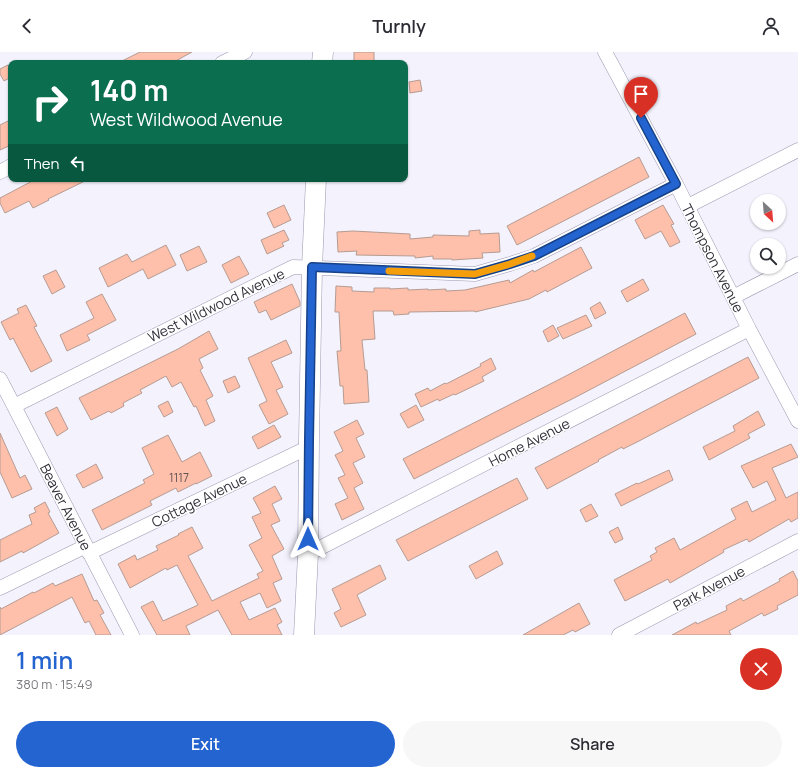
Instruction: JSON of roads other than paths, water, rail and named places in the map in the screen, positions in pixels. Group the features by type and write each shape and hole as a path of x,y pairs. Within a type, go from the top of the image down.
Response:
{"main road":[{"path":"304,635 308,554 312,267 316,182"}],"street":[{"path":"228,60 245,52"},
{"name":"Thompson Avenue","path":"605,52 688,206 749,329 798,421"},
{"path":"688,206 798,150"},
{"name":"West Wildwood Avenue","path":"14,406 293,267 475,274 534,256 676,184"},
{"path":"733,297 798,264"},
{"name":"Home Avenue","path":"308,554 749,329"},
{"name":"Beaver Avenue","path":"0,379 132,635"},
{"name":"Cottage Avenue","path":"0,588 309,447"},
{"name":"Park Avenue","path":"619,635 798,541"}]}
